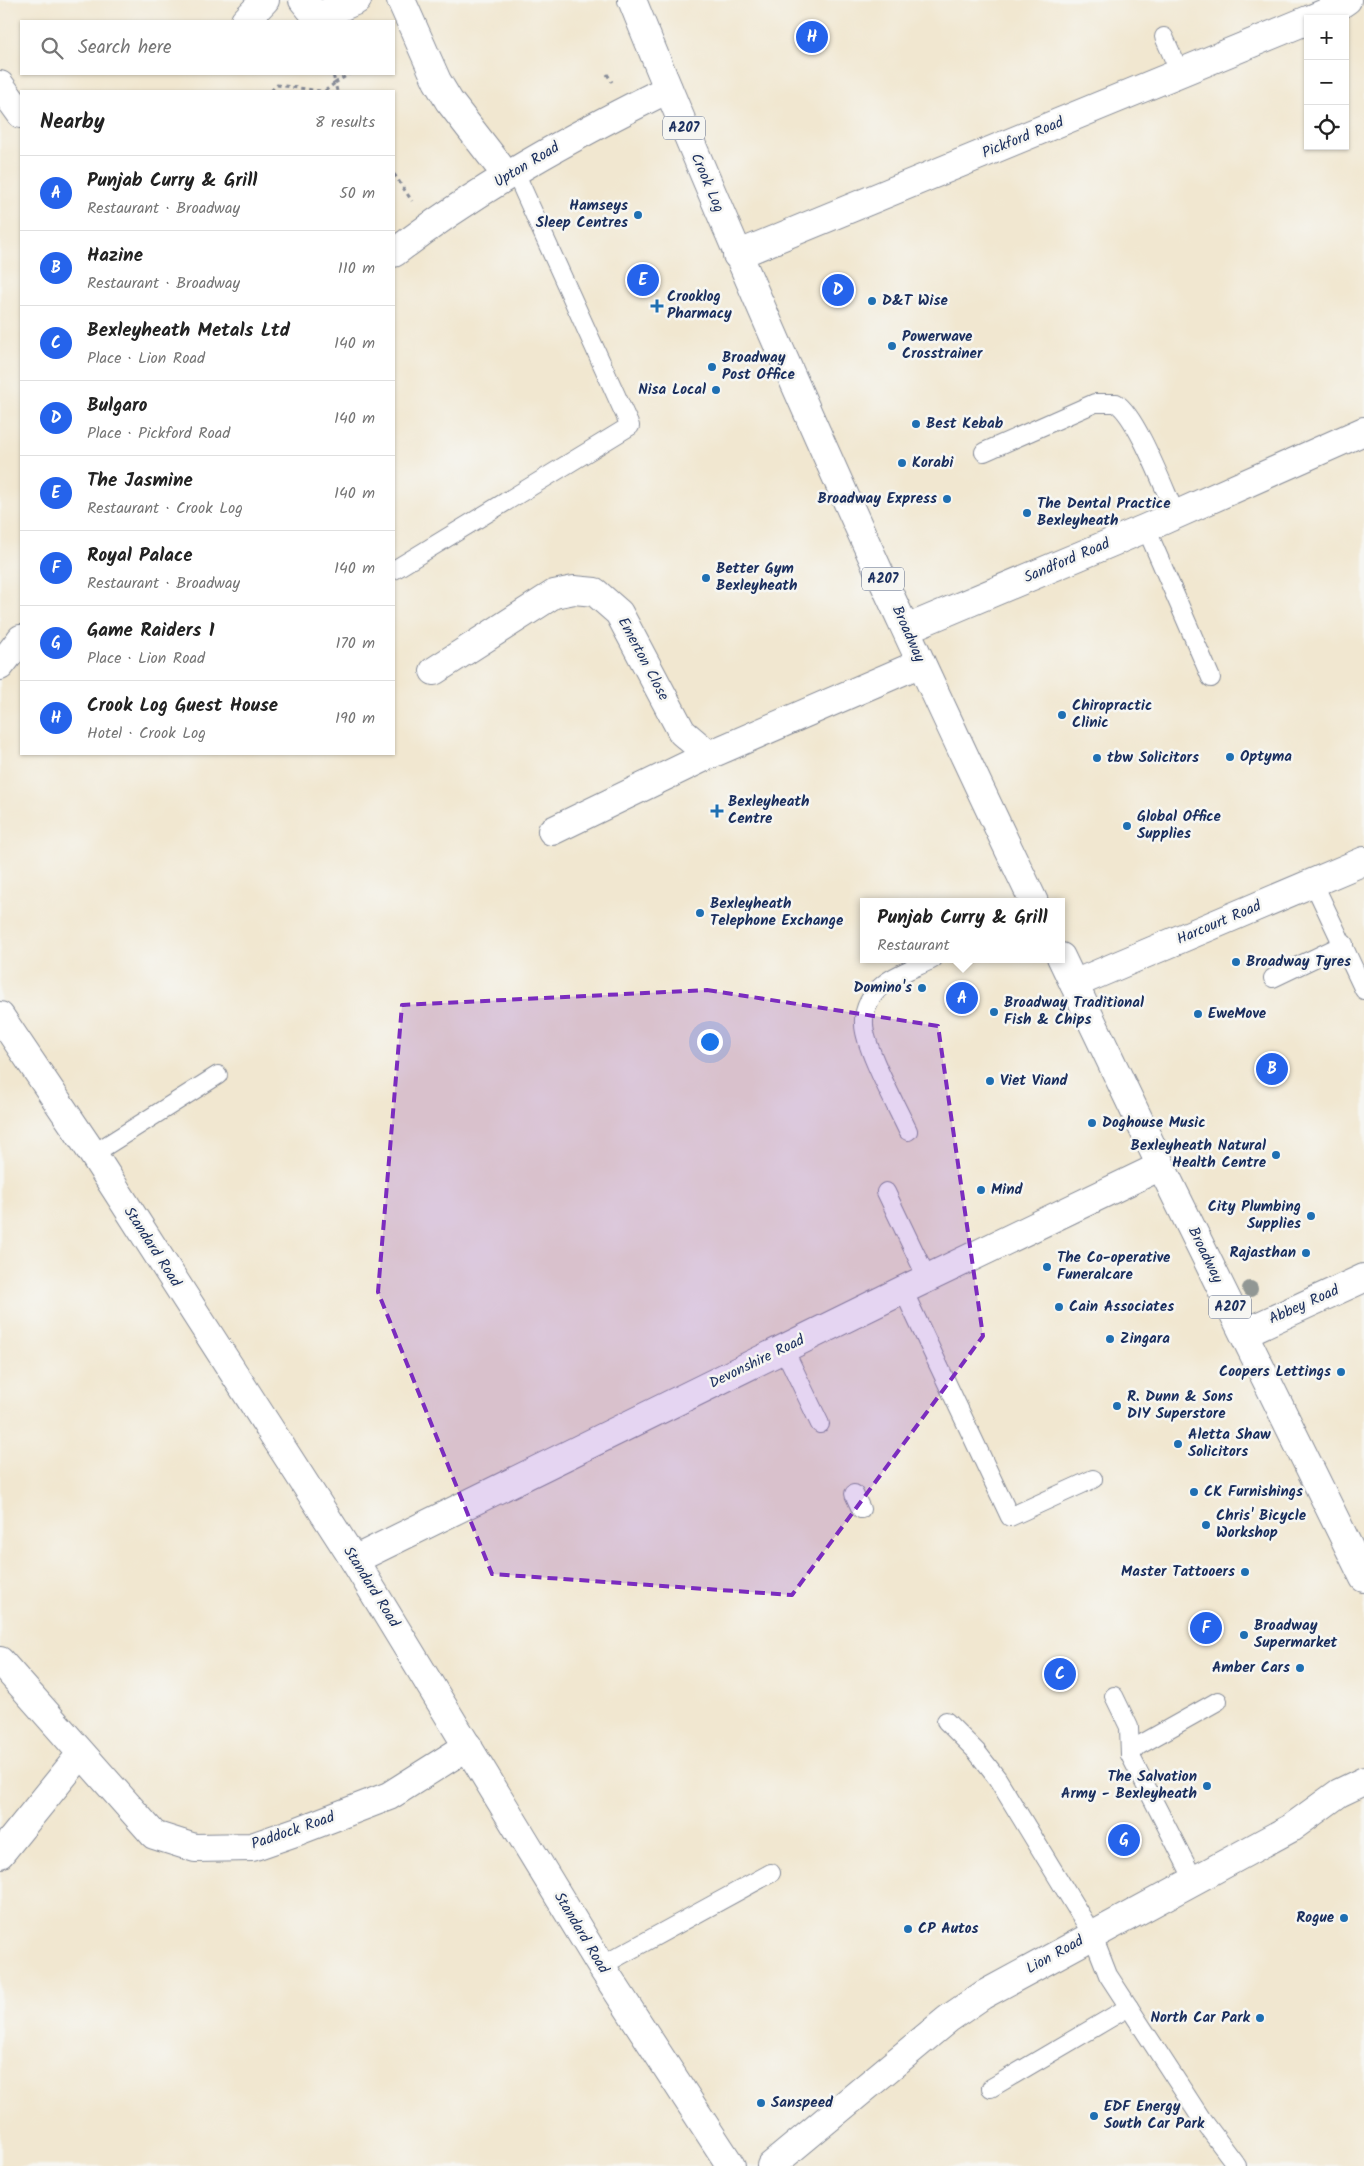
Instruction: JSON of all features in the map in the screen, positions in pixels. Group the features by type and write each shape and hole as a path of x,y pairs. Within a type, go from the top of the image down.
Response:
{"street":[{"path":"246,20 265,0"},
{"path":"303,0 317,17 357,0"},
{"path":"401,0 437,81 449,102 511,174"},
{"name":"Crook Log","path":"632,0 737,255"},
{"name":"Pickford Road","path":"1319,15 1334,9 1347,0"},
{"name":"Pickford Road","path":"737,255 1304,21"},
{"path":"0,85 20,113"},
{"name":"Upton Road","path":"395,252 429,226 543,154 668,89"},
{"name":"Broadway","path":"737,255 818,439 968,768 1032,898"},
{"name":"Sandford Road","path":"906,629 1146,528 1364,431"},
{"name":"Emerton Close","path":"434,671 554,594 574,590 595,592 619,613 682,732 709,755"},
{"path":"0,666 20,640"},
{"path":"552,831 709,755 921,663"},
{"name":"Harcourt Road","path":"1074,984 1314,884 1364,861"},
{"name":"Broadway","path":"1064,963 1161,1166 1364,1578"},
{"name":"Standard Road","path":"0,1016 93,1154 354,1560 601,1966 731,2166"},
{"name":"Devonshire Road","path":"354,1560 927,1278 1161,1166"},
{"name":"Abbey Road","path":"1244,1333 1364,1278"},
{"name":"Paddock Road","path":"0,1662 154,1835 195,1848 252,1847 389,1796 468,1746"},
{"path":"0,1854 81,1754"},
{"name":"Lion Road","path":"771,2166 948,2019 983,1995 1092,1934 1291,1828 1338,1792 1364,1781"}],"lane":[{"path":"1164,37 1180,73"},
{"path":"395,569 630,426 511,174"},
{"path":"984,452 1095,403 1116,403 1124,408 1137,430 1176,515"},
{"path":"1146,528 1211,678"},
{"path":"1314,884 1344,944 1364,990"},
{"path":"1273,978 1344,944"},
{"path":"908,1131 873,1053 864,1025 865,1010 871,998 886,983 925,963"},
{"path":"93,1154 218,1075"},
{"path":"886,1192 927,1278"},
{"path":"903,1290 1010,1517 1093,1479"},
{"path":"784,1349 820,1424"},
{"path":"1114,1696 1129,1727 1130,1755 1194,1880"},
{"path":"1130,1755 1138,1746 1218,1701"},
{"path":"946,1721 976,1752 997,1778 1092,1934 1108,1975 1201,2118 1237,2166"},
{"path":"601,1966 771,1872"},
{"path":"991,2088 1129,2006"}],"path":[{"path":"607,74 612,82"},
{"path":"333,75 337,90"},
{"path":"325,90 347,75"},
{"path":"272,90 277,85 313,90"}],"highlighted area":[{"path":"707,990 938,1026 983,1336 792,1595 492,1574 378,1292 402,1005"}],"place":[{"name":"Crook Log Guest House","path":"812,37"},
{"name":"Hamseys Sleep Centres","path":"638,215"},
{"name":"The Jasmine","path":"643,280"},
{"name":"Bulgaro","path":"838,290"},
{"name":"D&T Wise","path":"872,301"},
{"name":"Crooklog Pharmacy","path":"657,306"},
{"name":"Powerwave Crosstrainer","path":"892,346"},
{"name":"Broadway Post Office","path":"712,367"},
{"name":"Nisa Local","path":"716,390"},
{"name":"Best Kebab","path":"916,424"},
{"name":"Korabi","path":"902,463"},
{"name":"Broadway Express","path":"947,499"},
{"name":"The Dental Practice Bexleyheath","path":"1027,513"},
{"name":"Better Gym Bexleyheath","path":"706,578"},
{"name":"Chiropractic Clinic","path":"1062,715"},
{"name":"Optyma","path":"1230,757"},
{"name":"tbw Solicitors","path":"1097,758"},
{"name":"Bexleyheath Centre","path":"717,811"},
{"name":"Global Office Supplies","path":"1127,826"},
{"name":"Bexleyheath Telephone Exchange","path":"700,913"},
{"name":"Broadway Tyres","path":"1236,962"},
{"name":"Domino's","path":"922,988"},
{"name":"Punjab Curry & Grill","path":"962,998"},
{"name":"Broadway Traditional Fish & Chips","path":"994,1012"},
{"name":"EweMove","path":"1198,1014"},
{"name":"Hazine","path":"1272,1069"},
{"name":"Viet Viand","path":"990,1081"},
{"name":"Doghouse Music","path":"1092,1123"},
{"name":"Bexleyheath Natural Health Centre","path":"1276,1155"},
{"name":"Mind","path":"981,1190"},
{"name":"City Plumbing Supplies","path":"1311,1216"},
{"name":"Rajasthan","path":"1306,1253"},
{"name":"The Co-operative Funeralcare","path":"1047,1267"},
{"name":"Cain Associates","path":"1059,1307"},
{"name":"Zingara","path":"1110,1339"},
{"name":"Coopers Lettings","path":"1341,1372"},
{"name":"R. Dunn & Sons DIY Superstore","path":"1117,1406"},
{"name":"Aletta Shaw Solicitors","path":"1178,1444"},
{"name":"CK Furnishings","path":"1194,1492"},
{"name":"Chris' Bicycle Workshop","path":"1206,1525"},
{"name":"Master Tattooers","path":"1245,1572"},
{"name":"Royal Palace","path":"1206,1628"},
{"name":"Broadway Supermarket","path":"1244,1635"},
{"name":"Amber Cars","path":"1300,1668"},
{"name":"Bexleyheath Metals Ltd","path":"1060,1674"},
{"name":"The Salvation Army - Bexleyheath","path":"1207,1786"},
{"name":"Game Raiders 1","path":"1124,1840"},
{"name":"Rogue","path":"1344,1918"},
{"name":"CP Autos","path":"908,1929"},
{"name":"North Car Park","path":"1260,2018"},
{"name":"Sanspeed","path":"761,2103"},
{"name":"EDF Energy South Car Park","path":"1094,2116"}]}
